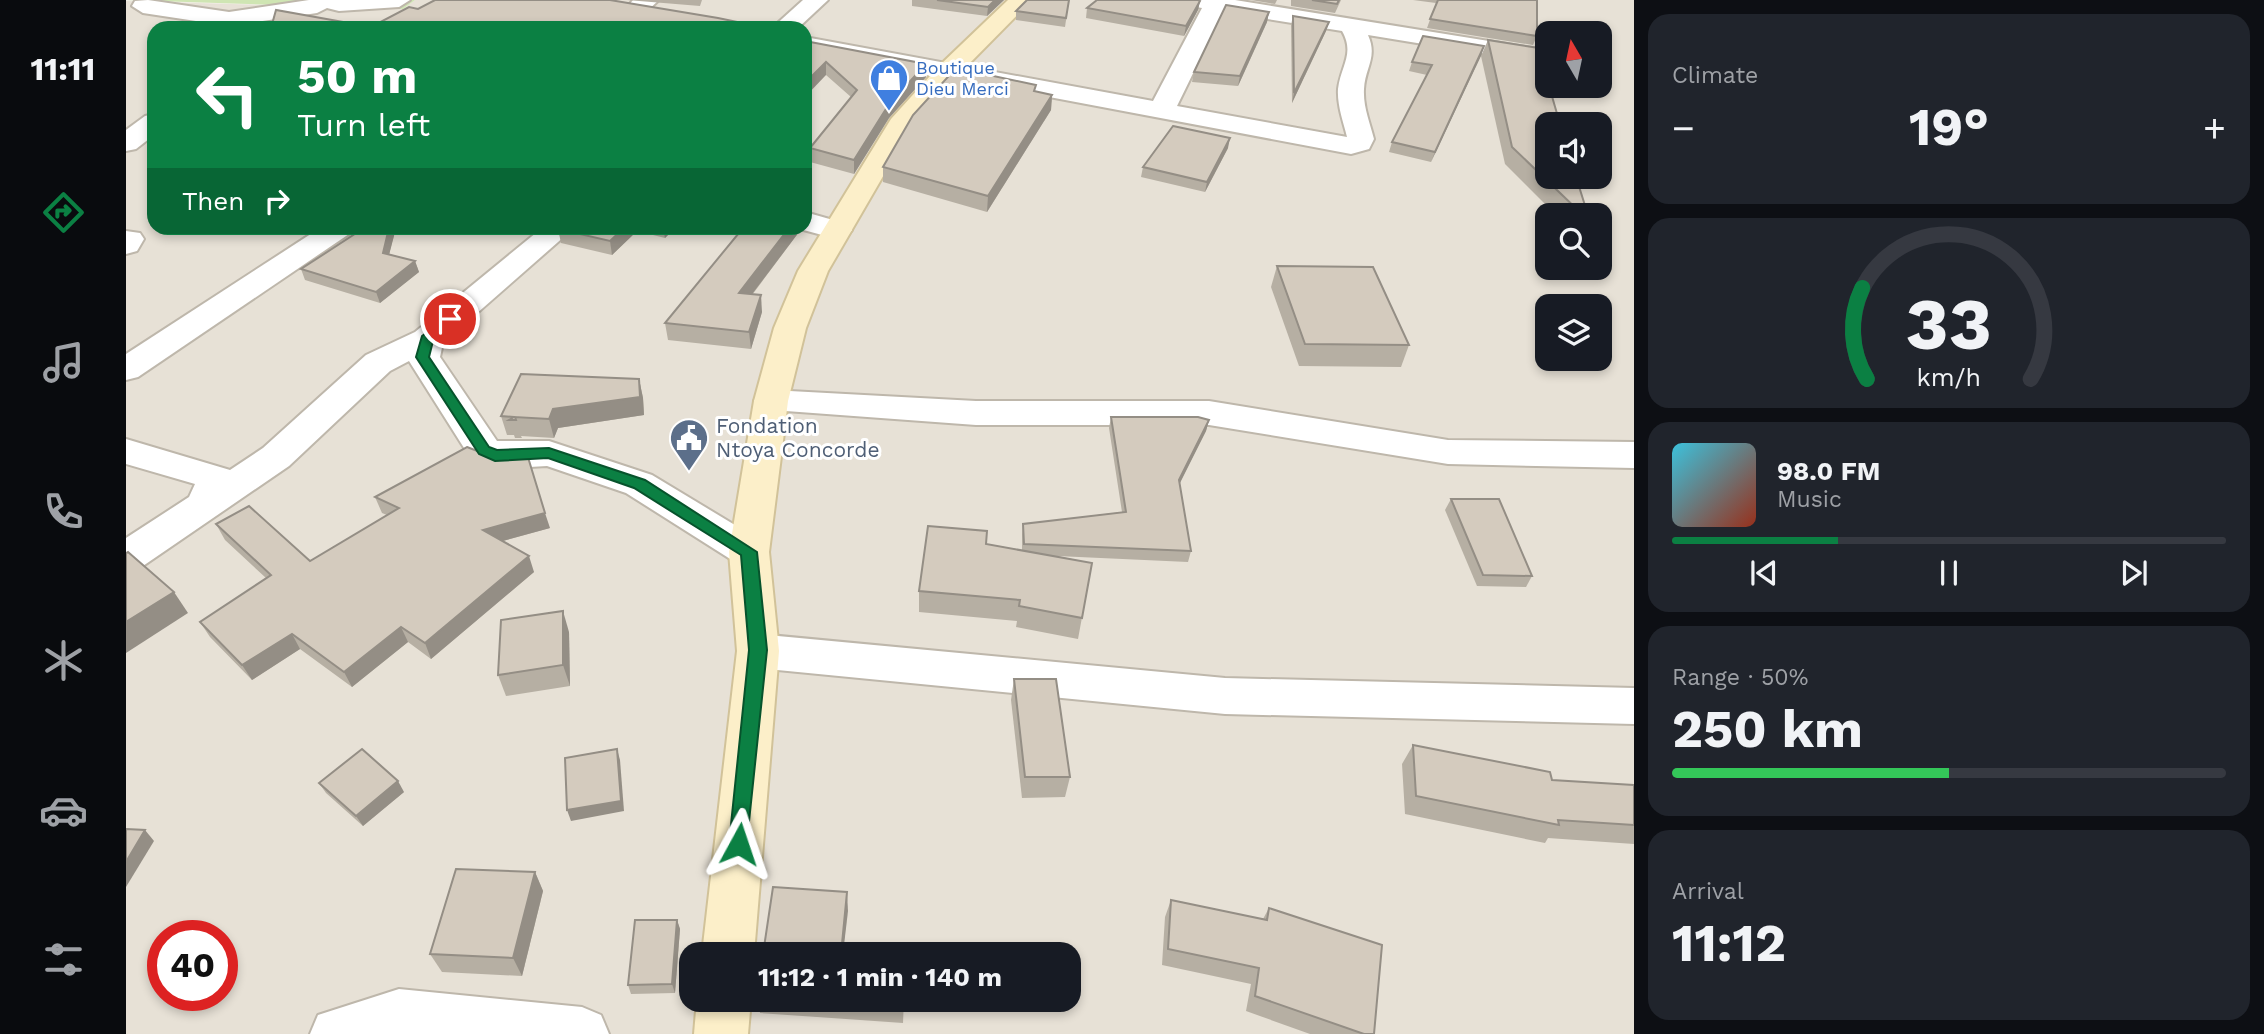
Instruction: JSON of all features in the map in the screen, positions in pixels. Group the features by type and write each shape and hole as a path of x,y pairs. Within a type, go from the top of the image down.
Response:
{"street":[{"path":"143,6 229,19 320,2 339,4 398,0"},
{"path":"792,21 817,0"},
{"path":"730,942 758,650 748,552 771,401 821,226 900,125 948,71 1021,0"},
{"path":"292,21 320,2"},
{"path":"1161,111 1204,2 1535,55"},
{"path":"633,21 646,6"},
{"path":"812,45 1334,145 1359,143 1361,139 1350,99 1352,80 1363,45 1350,25"},
{"path":"126,119 147,114"},
{"path":"126,143 147,127"},
{"path":"126,369 201,322 329,235"},
{"path":"126,558 276,457 378,363 427,339 551,235"},
{"path":"427,339 422,357 484,450 495,456 549,453 639,484 748,552"},
{"path":"771,401 976,413 1209,413 1448,452 1634,455"},
{"path":"126,451 216,477 204,506"},
{"path":"758,650 1225,696 1634,706"},
{"path":"721,1034 723,1012"},
{"path":"337,1034 399,1016 582,1034"}],"shaded area":[{"path":"415,0 1634,0 1634,1034 126,1034 126,1 403,9"}],"green space":[{"path":"126,0 415,0 403,9"}],"building":[{"path":"435,0 610,0 732,21 382,21 409,7 418,9"},
{"path":"937,0 995,0 988,7"},
{"path":"1027,0 1069,0 1066,18 1016,11"},
{"path":"1097,0 1200,1 1186,26 1087,8"},
{"path":"1312,0 1339,0 1337,4"},
{"path":"1438,0 1537,0 1535,36 1430,19"},
{"path":"1226,5 1269,12 1240,76 1194,72"},
{"path":"276,10 337,21 273,21"},
{"path":"1293,16 1329,22 1294,93"},
{"path":"1423,36 1484,46 1435,152 1392,142 1432,65 1412,62"},
{"path":"1488,40 1535,47 1535,98 1552,98 1557,112 1535,112 1535,169 1512,147"},
{"path":"812,42 926,64 889,104 854,160 812,149 857,90 826,62 812,76"},
{"path":"956,68 1036,85 1034,91 1052,95 988,196 883,167 913,115"},
{"path":"1173,126 1230,138 1207,182 1143,167"},
{"path":"1556,189 1580,189 1584,203 1570,203"},
{"path":"353,235 387,235 383,253 415,261 376,292 301,269"},
{"path":"584,235 616,235 610,241"},
{"path":"737,235 784,235 739,293 761,295 749,332 665,323"},
{"path":"1277,266 1373,267 1409,345 1305,344"},
{"path":"521,374 639,379 640,397 553,409 549,419 515,417 516,420 509,420 514,417 501,416"},
{"path":"1111,417 1198,417 1209,420 1179,480 1191,551 1024,544 1023,524 1126,512"},
{"path":"467,447 490,456 527,454 545,513 483,530 529,556 425,643 401,627 344,672 292,634 242,665 200,622 271,575 216,524 249,506 310,561 399,508 375,497"},
{"path":"1451,499 1499,499 1532,576 1483,575"},
{"path":"928,526 987,531 986,544 1092,563 1082,618 1019,606 1020,600 919,591"},
{"path":"126,553 174,592 126,622"},
{"path":"563,611 563,665 498,675 501,620"},
{"path":"1014,679 1056,679 1070,777 1025,777"},
{"path":"1413,745 1550,772 1552,780 1634,785 1634,825 1558,820 1559,825 1416,796"},
{"path":"362,749 398,781 356,816 319,783"},
{"path":"617,749 621,801 567,810 565,758"},
{"path":"126,829 145,830 126,862"},
{"path":"456,869 535,872 513,958 430,954"},
{"path":"773,887 847,892 842,942 765,942"},
{"path":"1171,900 1267,920 1269,908 1382,945 1374,1034 1364,1034 1255,996 1259,968 1168,949"},
{"path":"635,920 677,920 672,984 628,985"}],"place":[{"name":"Boutique Dieu Merci","path":"889,112"},
{"name":"Fondation Ntoya Concorde","path":"689,472"}],"route":[{"path":"450,319 427,339 422,357 478,445 484,450 495,456 549,453 639,484 748,552 758,650 739,844"}]}
